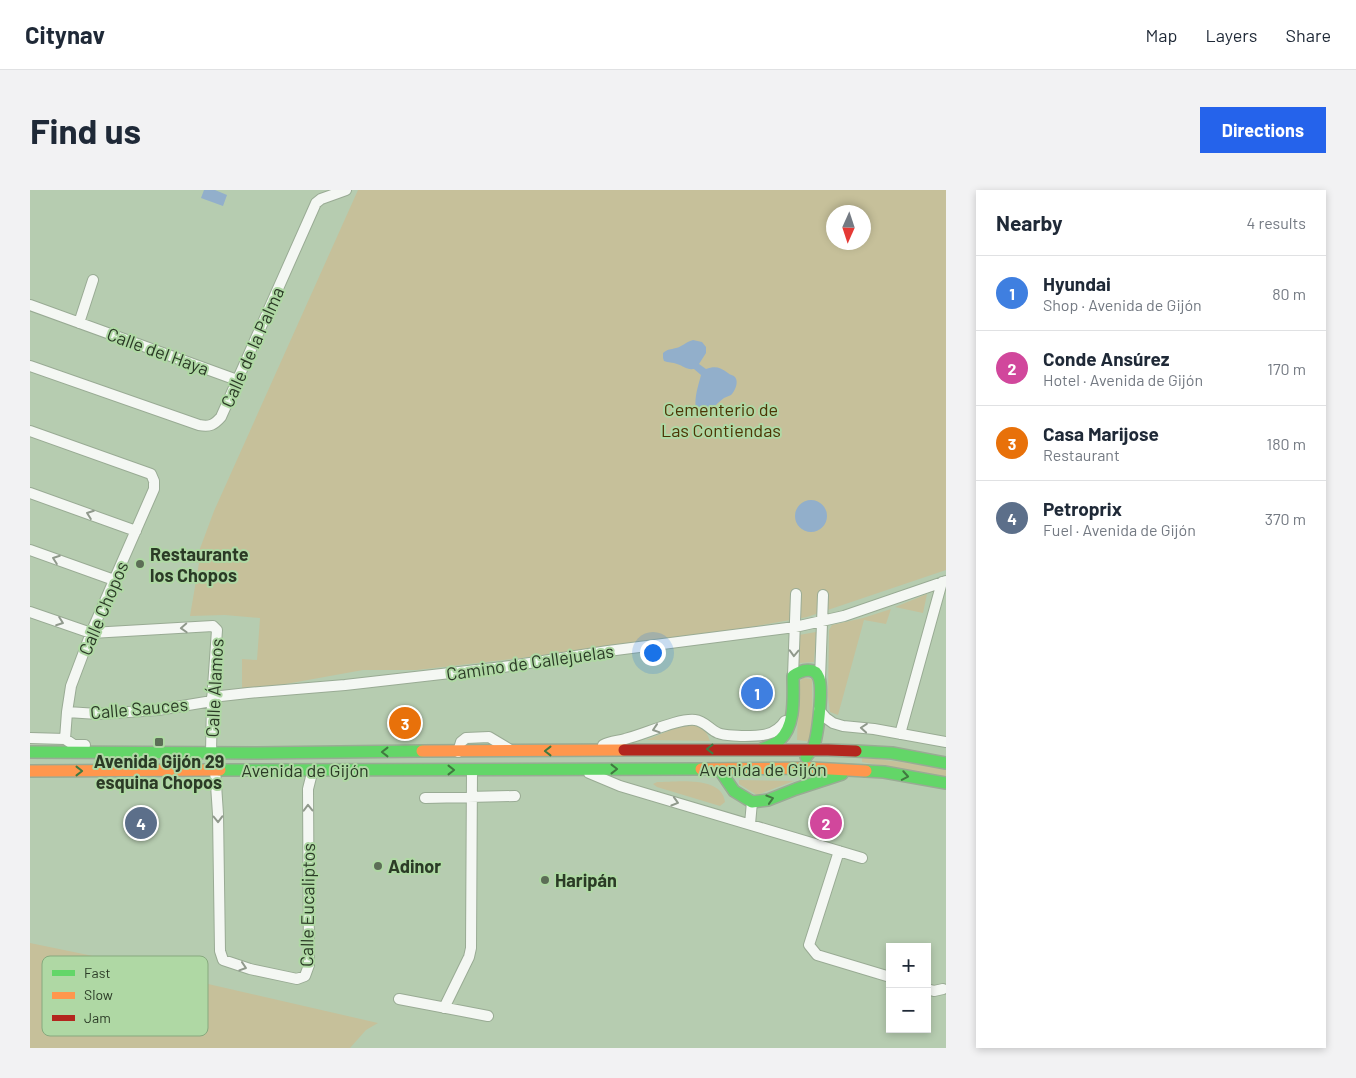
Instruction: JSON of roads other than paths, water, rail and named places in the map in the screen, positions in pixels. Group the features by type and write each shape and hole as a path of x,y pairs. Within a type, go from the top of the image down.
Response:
{"highway":[{"path":"812,750 815,744 819,713 820,680 817,673 805,670 793,676 793,740 800,754 809,762 853,763 884,772"},
{"path":"759,750 775,744 786,733 792,709"},
{"path":"819,713 828,738 833,744 844,750"},
{"name":"Avenida de Gijón","path":"30,752 759,750 800,754 812,750 844,750 892,753 946,763"},
{"path":"647,769 666,763 787,762 797,761 800,754"},
{"name":"Avenida de Gijón","path":"30,771 812,768 884,772 946,783"},
{"path":"719,769 734,792 752,802 768,800 851,770"}],"street":[{"name":"Calle de la Palma","path":"30,366 208,427 221,417 316,203 321,199 346,190"},
{"path":"79,323 93,280"},
{"name":"Calle del Haya","path":"30,305 237,380"},
{"name":"Calle Chopos","path":"30,431 151,474 154,481 154,489 91,633 71,686 65,739"},
{"path":"30,493 136,531"},
{"path":"30,550 114,580"},
{"path":"900,734 944,581"},
{"name":"Camino de Callejuelas","path":"212,699 248,693 345,685 503,667 608,651 795,627 844,616 944,581"},
{"path":"793,676 796,594"},
{"path":"820,680 823,595"},
{"path":"30,612 91,633"},
{"name":"Calle Álamos","path":"91,633 213,626 217,630 212,699 211,753"},
{"name":"Calle Sauces","path":"67,712 98,714 158,710 212,699"},
{"name":"Avenida de Gijón","path":"593,751 608,742 625,740 681,721 690,720 702,722 719,733 726,735 764,736 783,725 792,709"},
{"path":"819,713 833,724 874,729 946,742"},
{"name":"Avenida de Gijón","path":"30,738 65,739 74,745 122,746 134,752"},
{"name":"Calle Eucaliptos","path":"215,770 218,814 220,951 223,960 250,969 297,979 305,976 309,965 308,789 315,770"},
{"path":"444,1008 472,948 472,770"},
{"name":"Avenida de Gijón","path":"579,770 620,786 862,858"},
{"path":"425,798 515,796"},
{"name":"Avenida de Gijón","path":"750,824 752,802"},
{"path":"839,851 809,945 817,955 886,976"},
{"path":"931,990 943,989"},
{"path":"399,999 488,1016"}],"water":[{"path":"204,190 215,190 227,195 223,206 201,198"},
{"path":"693,340 702,342 706,347 706,353 699,364 706,369 715,367 722,369 735,377 737,381 731,395 724,398 706,413 698,415 696,400 701,375 694,369 666,362 663,358 663,353 667,350"},
{"path":"811,500 817,501 822,505 826,510 826,522 822,527 817,531 811,532 805,531 800,527 796,522 795,516 796,510 800,505 805,501"}],"place":[{"name":"Restaurante los Chopos","path":"140,564"},
{"name":"Hyundai","path":"757,693"},
{"name":"Casa Marijose","path":"405,723"},
{"name":"Avenida Gijón 29 esquina Chopos","path":"159,742"},
{"name":"Petroprix","path":"141,823"},
{"name":"Conde Ansúrez","path":"826,823"},
{"name":"Adinor","path":"378,866"},
{"name":"Haripán","path":"545,880"}],"park label":[{"name":"Cementerio de Las Contiendas","path":"721,419"}]}
